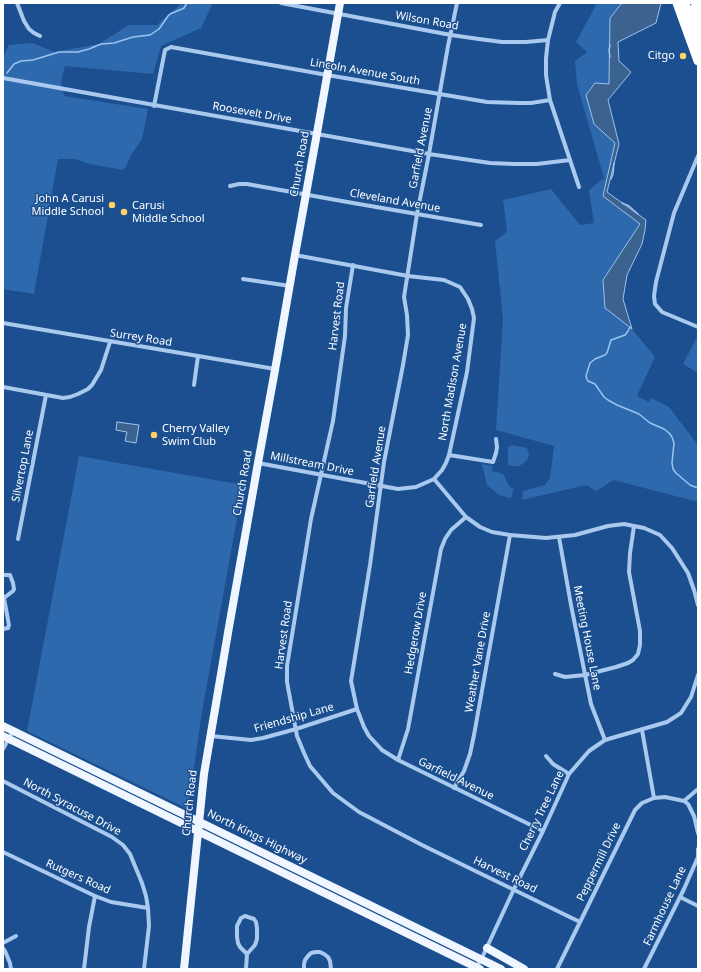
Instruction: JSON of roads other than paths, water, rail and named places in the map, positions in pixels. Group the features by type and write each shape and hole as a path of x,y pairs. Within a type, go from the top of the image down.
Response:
{"highway":[{"path":"677,3 698,61"},
{"path":"684,3 698,40"},
{"path":"696,3 695,15 698,40"}],"main road":[{"name":"Church Road","path":"184,969 204,774 210,736 340,3"},
{"name":"North Kings Highway","path":"3,726 501,969"},
{"name":"North Kings Highway","path":"6,738 199,831 476,969"},
{"path":"487,948 524,969"}],"street":[{"path":"17,3 24,21 34,33 40,36"},
{"name":"Wilson Road","path":"281,3 502,42 548,40"},
{"name":"Garfield Avenue","path":"457,3 417,214 404,297 408,335 384,462 370,565 351,681 357,709 364,727 369,736 382,750 398,760 543,831"},
{"path":"560,3 555,12 548,40 546,75 550,100 579,187"},
{"name":"Lincoln Avenue South","path":"154,106 165,50 171,47 487,102 531,103 550,100"},
{"name":"Roosevelt Drive","path":"3,78 429,154 490,163 544,163 570,160"},
{"path":"698,156 672,218 654,288 654,299 660,310 698,327"},
{"name":"Cleveland Avenue","path":"230,186 247,184 481,225"},
{"name":"North Madison Avenue","path":"295,255 408,276 444,280 460,287 468,299 474,318 467,372 449,455 446,463 434,479"},
{"name":"Harvest Road","path":"353,265 346,308 344,336 332,421 311,519 287,666 287,682 296,729 304,753 310,766 333,794 359,812 580,922"},
{"path":"243,279 290,286"},
{"name":"Surrey Road","path":"3,324 275,370"},
{"path":"3,388 63,398 70,397 88,389 92,385 101,370 110,342"},
{"path":"194,384 198,356"},
{"name":"Silvertop Lane","path":"18,539 46,395"},
{"path":"449,455 493,462 497,447 496,439"},
{"name":"Millstream Drive","path":"258,463 398,489 416,487 434,479"},
{"path":"434,479 466,518 480,527 492,532 546,538 575,535 608,526 624,524 644,528 660,535 672,548 688,573 698,605"},
{"name":"Hedgerow Drive","path":"398,760 408,729 441,549 451,530 466,518"},
{"path":"555,674 565,677 585,675 616,668 633,660 638,654 640,645 640,631 629,572 634,526"},
{"name":"Weather Vane Drive","path":"454,788 464,771 470,754 510,535"},
{"name":"Meeting House Lane","path":"559,537 591,704 605,740"},
{"path":"3,575 10,576 14,589 14,591 3,597 4,609 9,625 8,628 3,629"},
{"name":"Cherry Tree Lane","path":"476,969 569,774 589,751 605,740 667,722 681,713 691,697 698,675"},
{"name":"Friendship Lane","path":"210,736 252,740 263,738 357,709"},
{"path":"642,730 654,798 666,797 684,801 688,804 694,816 698,833"},
{"path":"3,749 6,738 13,731"},
{"path":"546,756 553,764 569,774"},
{"name":"North Syracuse Drive","path":"3,781 112,838 123,845 130,854 142,883 148,908 149,926 144,969"},
{"path":"684,801 698,789"},
{"name":"Peppermill Drive","path":"557,969 635,810 642,803 654,798"},
{"name":"Farmhouse Lane","path":"644,969 698,857 698,849"},
{"name":"Rutgers Road","path":"3,852 111,902 148,908"},
{"path":"84,969 89,927 96,896"},
{"path":"680,897 698,906"},
{"path":"246,969 247,954 255,945 257,939 257,928 254,919 245,916 237,926 237,937 240,947 247,954"},
{"path":"3,944 16,936"},
{"path":"3,948 10,963 11,969"},
{"path":"304,969 305,960 308,956 316,952 320,952 328,957 330,961 330,969"}],"waterway":[{"path":"7,73 14,64 21,61 33,60 59,52 78,52 101,44 114,43 133,37 150,35 159,29 170,14 184,8 187,3"},
{"path":"610,45 610,57"},
{"path":"611,179 614,163"},
{"path":"622,203 629,206 638,214"},
{"path":"630,327 625,335 611,340 605,355 590,363 586,376 587,379 595,384 604,397 608,400 639,414 650,423 664,429 669,433 674,443 672,463 673,469 690,485 698,488"}],"place":[{"name":"Citgo","path":"683,56"},
{"name":"John A Carusi Middle School","path":"112,205"},
{"name":"Carusi Middle School","path":"124,212"},
{"name":"Cherry Valley Swim Club","path":"154,435"}]}
